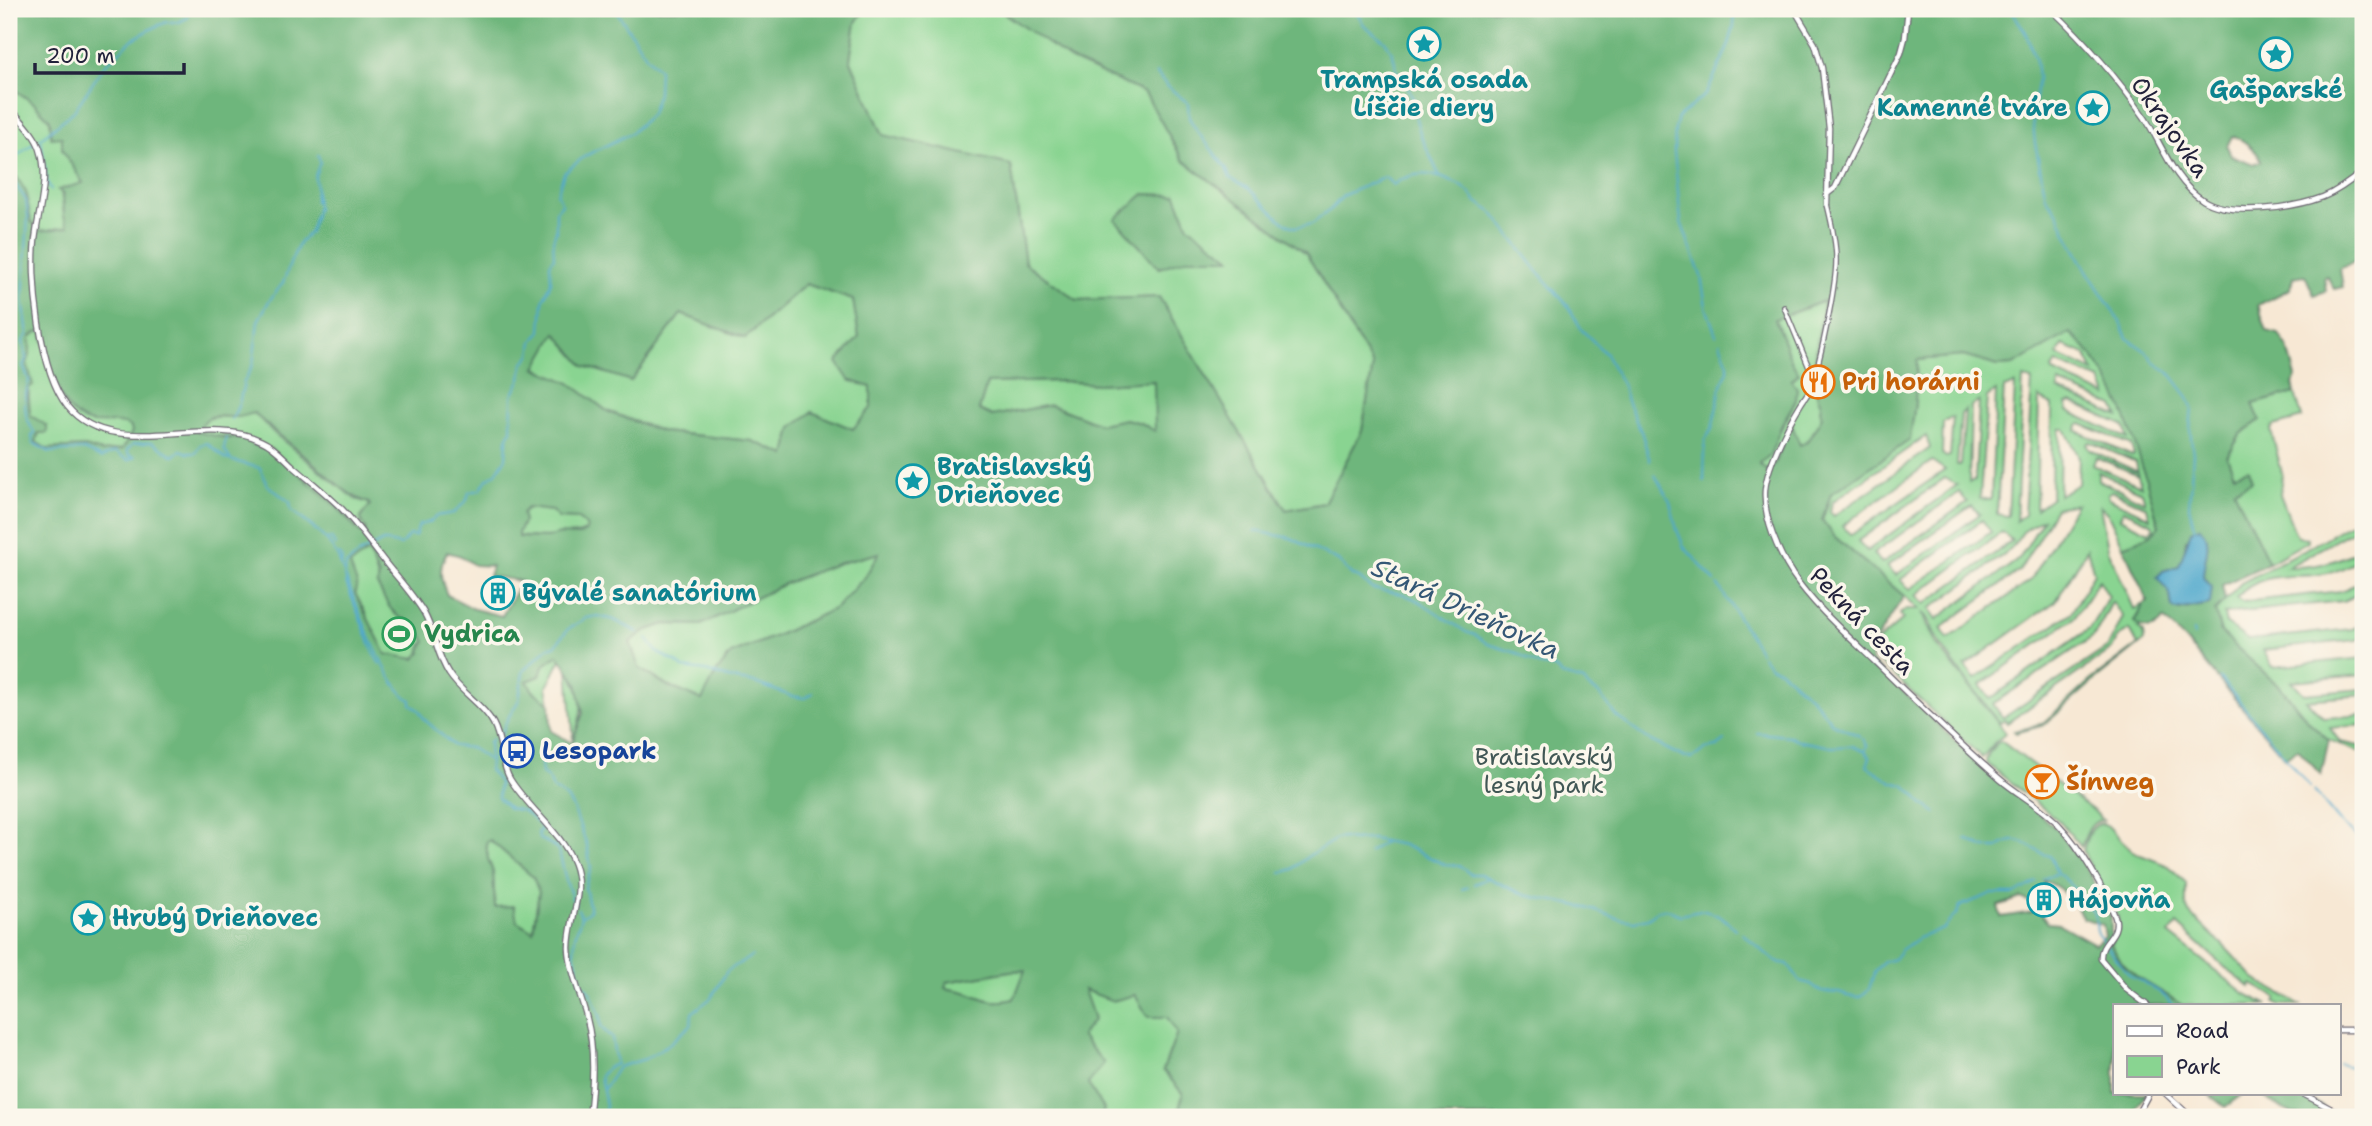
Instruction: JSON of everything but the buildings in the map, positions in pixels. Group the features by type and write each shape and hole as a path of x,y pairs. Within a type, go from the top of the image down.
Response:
{"street":[{"name":"Pekná cesta","path":"1794,9 1815,44 1822,68 1829,128 1826,195 1835,242 1836,265 1814,379 1789,425 1769,471 1765,489 1771,525 1785,562 1819,607 2002,780 2062,828 2087,863 2114,915 2116,931 2103,946 2101,959 2127,990 2146,1004"},
{"path":"1826,195 1835,188 1901,53 1908,9"},
{"name":"Okrajovka","path":"2051,9 2091,50 2122,88 2149,125 2179,178 2207,203 2252,209 2306,202 2333,191 2363,171"},
{"path":"9,106 37,141 41,152 44,183 35,234 33,284 52,381 67,406 81,421 105,430 130,434 228,433 265,442 343,510 426,617 448,672 456,684 491,719 502,762 513,784 568,850 578,876 578,902 569,949 589,1031 589,1117"},
{"path":"1784,307 1814,379"},
{"path":"2340,1030 2363,1030"},
{"path":"2136,1117 2148,1094"},
{"path":"2166,1094 2191,1117"},
{"path":"2303,1094 2347,1117"}],"green space":[{"name":"Bratislavský lesný park","path":"9,9 865,9 856,22 850,59 883,135 1011,165 1025,263 1077,300 1159,297 1286,510 1324,503 1362,431 1373,366 1306,253 1183,160 1145,93 1071,60 998,9 2363,9 2363,256 2340,269 2343,287 2334,289 2327,276 2324,277 2326,291 2314,295 2305,275 2293,277 2290,289 2258,305 2267,331 2279,334 2288,348 2296,377 2293,384 2295,393 2253,404 2260,420 2241,434 2227,456 2234,474 2248,469 2252,481 2234,490 2269,563 2222,585 2225,601 2215,611 2221,633 2283,690 2309,722 2329,740 2321,775 2298,749 2285,758 2164,619 2150,629 2134,622 2144,604 2148,602 2123,546 2151,535 2159,526 2137,448 2117,397 2089,352 2070,333 2013,365 1998,366 1963,356 1917,360 1910,440 1831,494 1822,520 1835,537 1904,596 1872,646 1871,661 1986,770 2058,830 2091,876 2111,917 2111,945 2122,963 2137,977 2181,1004 2113,1004 2113,1094 2146,1094 2130,1117 1177,1117 1183,1094 1163,1070 1177,1033 1167,1017 1148,1017 1135,995 1113,1001 1084,990 1094,1019 1081,1036 1104,1063 1088,1084 1104,1109 1102,1117 9,1117 9,165 26,192 31,221 41,231 68,227 64,215 63,194 58,190 83,183 62,149 62,137 51,138 50,120 34,103 9,86","holes":["2232,136 2245,142 2261,161 2254,164 2231,156 2227,146","806,284 853,300 859,337 837,362 849,380 871,387 871,408 853,429 812,412 792,428 786,455 752,441 663,432 607,411 570,383 536,368 556,333 584,366 631,381 681,314 745,338","1824,301 1816,354 1822,383 1816,388 1822,417 1807,442 1800,445 1791,423 1776,462 1767,471 1759,464 1770,455 1783,422 1796,400 1797,388 1791,380 1799,373 1792,363 1775,319","41,330 51,371 62,399 80,419 131,427 132,432 123,449 102,452 85,447 47,449 36,442 38,433 47,433 47,426 30,415 27,389 33,385 27,363 30,337","1062,381 1097,384 1154,381 1155,431 1126,419 1100,424 1051,405 992,416 979,410 987,383","254,413 345,491 369,503 361,518 365,533 360,533 337,507 272,450 254,445 245,439 198,432 210,417 239,417","527,508 552,511 558,518 578,519 586,525 587,530 579,535 518,537 524,521 522,513","2207,539 2203,577 2207,581 2210,604 2180,610 2172,608 2170,594 2158,576 2163,571 2179,566 2186,540","447,552 461,556 474,565 492,566 489,576 521,581 502,616 474,609 447,595 441,569","369,553 379,577 377,585 389,606 397,615 407,620 409,625 416,625 426,642 415,659 386,654 355,593 357,584 350,565","879,553 865,577 836,608 731,654 716,673 702,700 668,686 639,668 630,642 645,631 665,624 701,625 786,583 836,564","558,655 577,683 583,713 572,743 551,731 550,703 533,691 527,681 540,676 543,666","490,840 533,877 539,892 533,931 517,921 514,906 495,907 493,872 486,843","2044,881 2051,883 2067,895 2083,918 2103,925 2105,936 2095,944 2059,924 2048,923 2039,911 2001,917 1998,906 2021,898 2031,902 2046,890","1025,970 1014,999 991,1000 945,988 947,982 1010,971"]},
{"path":"865,9 998,9 1071,60 1145,93 1183,160 1306,253 1373,366 1362,431 1324,503 1286,510 1159,297 1077,300 1025,263 1011,165 883,135 850,59 856,22","holes":["1176,195 1188,226 1230,258 1189,258 1159,267"]},
{"path":"9,86 34,103 50,120 62,137 62,149 83,183 61,192 68,227 41,231 30,221 26,192 9,165"},
{"path":"1144,194 1176,195 1188,226 1231,258 1189,258 1159,268 1115,219"},
{"path":"806,284 853,300 859,337 849,380 871,387 871,409 853,430 792,428 786,456 752,441 663,432 607,411 570,383 535,368 556,333 584,366 631,381 681,314 745,338"},
{"path":"1825,301 1817,349 1822,383 1816,388 1822,406 1822,417 1813,434 1799,445 1791,424 1776,462 1767,471 1759,463 1765,460 1796,400 1790,380 1799,373 1792,363 1775,319"},
{"path":"41,330 110,422 131,427 132,432 123,449 102,452 85,447 47,449 36,442 42,424 30,415 27,363 30,337"},
{"path":"2070,332 2089,351 2104,373 2128,422 2159,526 2151,535 2123,546 2108,514 2100,506 2108,549 2134,609 2144,604 2134,621 2141,627 2138,628 2143,633 2144,641 2044,725 2016,733 2014,731 2044,722 2091,680 2138,645 2130,630 2118,637 2112,649 2007,723 2005,720 2000,723 1940,644 1922,612 1937,645 2005,732 1982,758 1871,654 1880,639 1903,619 1900,614 1906,609 1919,609 1835,537 1822,520 1831,494 1910,439 1915,403 1916,360 1963,356 1998,366 2013,365","holes":["2063,345 2085,354 2094,372 2057,355","2057,363 2101,380 2107,396 2053,372 2052,368","2023,378 2032,380 2024,515 2016,521","2059,383 2114,406 2119,417 2058,390","2015,384 2008,516 1997,514 2004,388","1996,391 1991,500 1980,498 1987,397","2039,398 2052,405 2051,498 2036,509","1979,401 1975,480 1969,482 1971,406","2071,402 2124,426 2128,439 2068,411 2067,404","1965,410 1961,465 1957,465 1961,414","1953,417 1950,456 1942,454 1943,423","2078,425 2131,445 2134,455 2077,431","2060,429 2065,429 2079,457 2078,484 2059,495","1926,436 1930,448 1834,516 1830,512 1832,502","2090,442 2136,462 2138,472 2090,450 2087,444","2096,457 2138,475 2141,486 2093,465","1932,461 1945,470 1851,535 1842,526","2098,472 2142,492 2145,502 2098,480","1945,478 1957,485 1867,551 1858,541","2112,491 2147,507 2150,518 2109,498 2108,494","1959,492 1967,502 1882,563 1873,554","2076,504 2031,580 1948,639 1941,628 2020,570 2056,508","1971,506 1980,514 1896,575 1887,566","2123,510 2151,523 2154,528 2149,532 2120,518","2044,518 2019,559 1937,619 1930,609 2011,549 2023,532","1982,520 1991,532 1910,589 1900,580","2002,532 2012,541 1925,604 1916,595","2087,549 2094,573 2072,612 1975,679 1965,666 2056,601","2099,580 2109,597 2089,629 1990,699 1980,685 2075,617","2112,602 2123,617 2108,647 2003,718 1993,704 2094,636"]},
{"path":"1062,381 1097,384 1155,381 1155,432 1141,423 1126,419 1100,424 1051,405 992,416 979,410 987,383"},
{"path":"2295,393 2302,418 2273,426 2271,430 2282,473 2280,494 2295,533 2298,537 2308,538 2308,541 2269,563 2234,490 2252,481 2248,470 2234,474 2227,457 2241,434 2259,421 2253,404"},
{"path":"254,413 275,434 355,499 369,503 362,523 366,529 365,533 360,533 343,513 368,550 382,590 395,613 416,625 426,642 419,656 400,658 383,651 355,593 344,558 313,486 263,446 237,438 198,432 204,422 211,418"},
{"path":"527,508 552,511 559,518 578,519 586,525 587,530 565,536 518,536 524,521 521,513"},
{"path":"2363,516 2363,525 2288,567 2327,563 2363,548 2363,558 2345,568 2320,575 2270,578 2247,588 2236,598 2242,602 2341,591 2363,581 2363,592 2343,601 2224,614 2226,624 2248,640 2352,629 2363,624 2363,637 2357,640 2263,650 2273,667 2363,658 2363,675 2292,681 2304,694 2363,689 2363,695 2306,700 2324,718 2363,715 2363,725 2330,728 2340,742 2363,747 2363,754 2329,740 2309,722 2283,690 2221,633 2215,611 2241,583"},
{"path":"879,553 865,577 836,608 731,654 716,673 702,701 668,686 639,668 630,642 645,631 665,624 701,625 786,583 836,564"},
{"path":"558,654 561,659 547,687 550,703 533,691 527,681 540,676 543,666"},
{"path":"568,670 581,698 581,714 572,743 573,732"},
{"path":"2001,741 2103,820 2091,826 2081,847 2059,821 1986,763 1991,750"},
{"path":"2102,823 2108,826 2133,852 2169,866 2186,883 2186,906 2189,913 2255,979 2299,1004 2279,1004 2275,1002 2277,998 2252,984 2250,987 2177,924 2169,934 2244,993 2266,1004 2181,1004 2137,977 2122,963 2111,945 2119,929 2118,918 2083,852 2091,831"},
{"path":"490,840 533,877 539,892 533,931 495,908 493,872 486,842"},
{"path":"1026,970 1014,999 991,1000 945,988 946,982"},
{"path":"1083,989 1135,995 1167,1017 1177,1032 1164,1070 1183,1094 1177,1117 1102,1117 1104,1109 1087,1084 1081,1036 1094,1019"},
{"path":"2208,1094 2243,1094 2225,1107"},
{"path":"2260,1094 2298,1094 2323,1107 2328,1114 2319,1117 2300,1116 2274,1104"}],"water":[{"path":"2200,527 2208,544 2203,577 2212,587 2210,604 2175,610 2172,608 2170,594 2157,577 2163,571 2179,566 2191,531"}],"waterway":[{"path":"345,572 346,565 359,554 383,541 401,545 409,535 415,536 419,525 430,522 436,516 454,513 467,500 469,492 480,490 506,458 507,439 511,431 512,396 521,378 523,364 531,354 533,341 541,331 543,301 551,282 550,264 554,257 556,211 562,204 557,194 564,173 585,156 631,133 651,114 658,93 659,69 647,57 615,9"},
{"path":"1355,9 1364,25 1385,41 1392,52 1398,73 1416,106 1416,119 1421,136 1440,177 1458,184 1492,212 1568,306 1582,330 1606,354 1623,386 1650,461"},
{"path":"1716,335 1706,307 1701,276 1681,222 1674,151 1675,129 1678,117 1706,94 1729,45 1735,9"},
{"path":"2010,9 2025,31 2036,61 2038,78 2032,114 2046,197 2059,215 2066,233 2127,338 2168,371 2188,397 2192,408 2190,429 2193,454 2189,506 2195,530"},
{"path":"40,139 74,111 104,66 133,39 167,22 179,22 189,17"},
{"path":"1156,73 1188,103 1189,118 1226,168 1230,178 1249,189 1289,225 1296,227 1312,224 1344,195 1385,177 1393,185 1415,175 1439,177"},
{"path":"9,112 15,119"},
{"path":"41,141 47,182 51,190"},
{"path":"9,162 34,143"},
{"path":"232,419 253,364 258,321 283,283 300,242 310,232 317,208 315,176 320,162 318,155"},
{"name":"Vydrica","path":"9,175 26,200 28,216 23,300 28,334 23,341 26,359 23,366 29,380 25,407 35,433 32,436 33,443 50,452 84,450 101,458 115,452 128,460 135,457 129,455 127,450 133,444 152,442 174,456 181,450 196,453 200,445 207,443 226,459 260,468 267,485 290,502 291,510 331,545 380,658 390,677 411,700 411,704 454,746 471,748 490,761 489,770 499,782 498,798 509,808 524,811 541,826 538,831 539,839 558,851 575,904"},
{"path":"315,192 315,202"},
{"path":"1704,481 1705,440 1712,429 1722,382 1728,371 1720,343"},
{"path":"226,438 224,449 230,459"},
{"path":"1655,475 1670,502 1684,547 1715,581"},
{"name":"Stará Drieňovka","path":"1255,531 1291,538 1338,561 1372,589 1403,594 1488,644 1517,653 1538,665 1555,668 1562,675 1584,681 1598,693 1617,717 1647,739 1683,757 1693,758 1705,749 1717,747 1725,741"},
{"path":"327,540 331,538 335,545"},
{"name":"Vydrica","path":"339,554 342,559 341,566"},
{"name":"Vydrica","path":"346,579 380,664"},
{"path":"1718,585 1760,652"},
{"path":"500,737 519,700 523,671 548,648 555,646 568,629 586,618 598,616 614,620 638,632"},
{"path":"2193,631 2194,636"},
{"path":"647,639 658,653 683,668 755,683 791,696 805,698 813,693"},
{"path":"1762,656 1770,666 1780,670 1812,698 1833,724 1860,736"},
{"path":"2220,678 2310,787"},
{"name":"Stará Drieňovka","path":"1757,733 1790,736 1800,741 1832,747 1852,746 1864,751"},
{"path":"490,761 489,742 492,739"},
{"path":"1863,739 1867,745 1865,751 1870,757 1867,766 1892,782 1904,785 1936,813"},
{"path":"541,762 542,774 549,779 553,789 567,798 573,808 587,845 591,869 585,887 590,911 581,917"},
{"path":"2314,791 2339,821 2363,842"},
{"path":"1281,873 1293,869 1336,839 1372,839 1403,845 1446,865 1459,865 1470,874 1480,874 1524,895 1584,907 1620,919 1634,921 1667,909 1680,915 1705,910 1723,918 1735,929"},
{"path":"1966,839 1985,848 1998,848 2006,843 2019,841 2050,856 2057,873 2072,886 2095,914 2099,935 2124,969 2159,992 2171,1004"},
{"path":"1369,852 1383,843"},
{"path":"2043,879 2055,874"},
{"path":"1474,884 1486,879"},
{"path":"2024,889 2036,882"},
{"path":"1462,889 1468,887"},
{"path":"1742,933 1776,962 1788,964 1799,981 1811,984 1821,992 1860,997 1869,989 1875,970 1884,962 1894,959 1901,950 1918,938 1943,929 1960,906 1991,894 2015,894 2023,889"},
{"name":"Vydrica","path":"578,909 581,917 575,936 574,952 581,982 590,992 600,1015 601,1027 612,1038 616,1064 607,1068 600,1076 606,1105 604,1117"},
{"path":"603,1090 618,1067 645,1059 669,1044 691,1025 692,1013 711,998 727,971 752,956"},
{"path":"2340,1064 2363,1070"}],"place":[{"name":"Trampská osada Líščie diery","path":"1424,44"},
{"name":"Gašparské","path":"2276,54"},
{"name":"Kamenné tváre","path":"2093,108"},
{"name":"Pri horárni","path":"1818,382"},
{"name":"Bratislavský Drieňovec","path":"913,481"},
{"name":"Bývalé sanatórium","path":"498,593"},
{"name":"Vydrica","path":"399,634"},
{"name":"Lesopark","path":"517,751"},
{"name":"Šínweg","path":"2042,782"},
{"name":"Hájovňa","path":"2044,900"},
{"name":"Hrubý Drieňovec","path":"88,918"}]}
